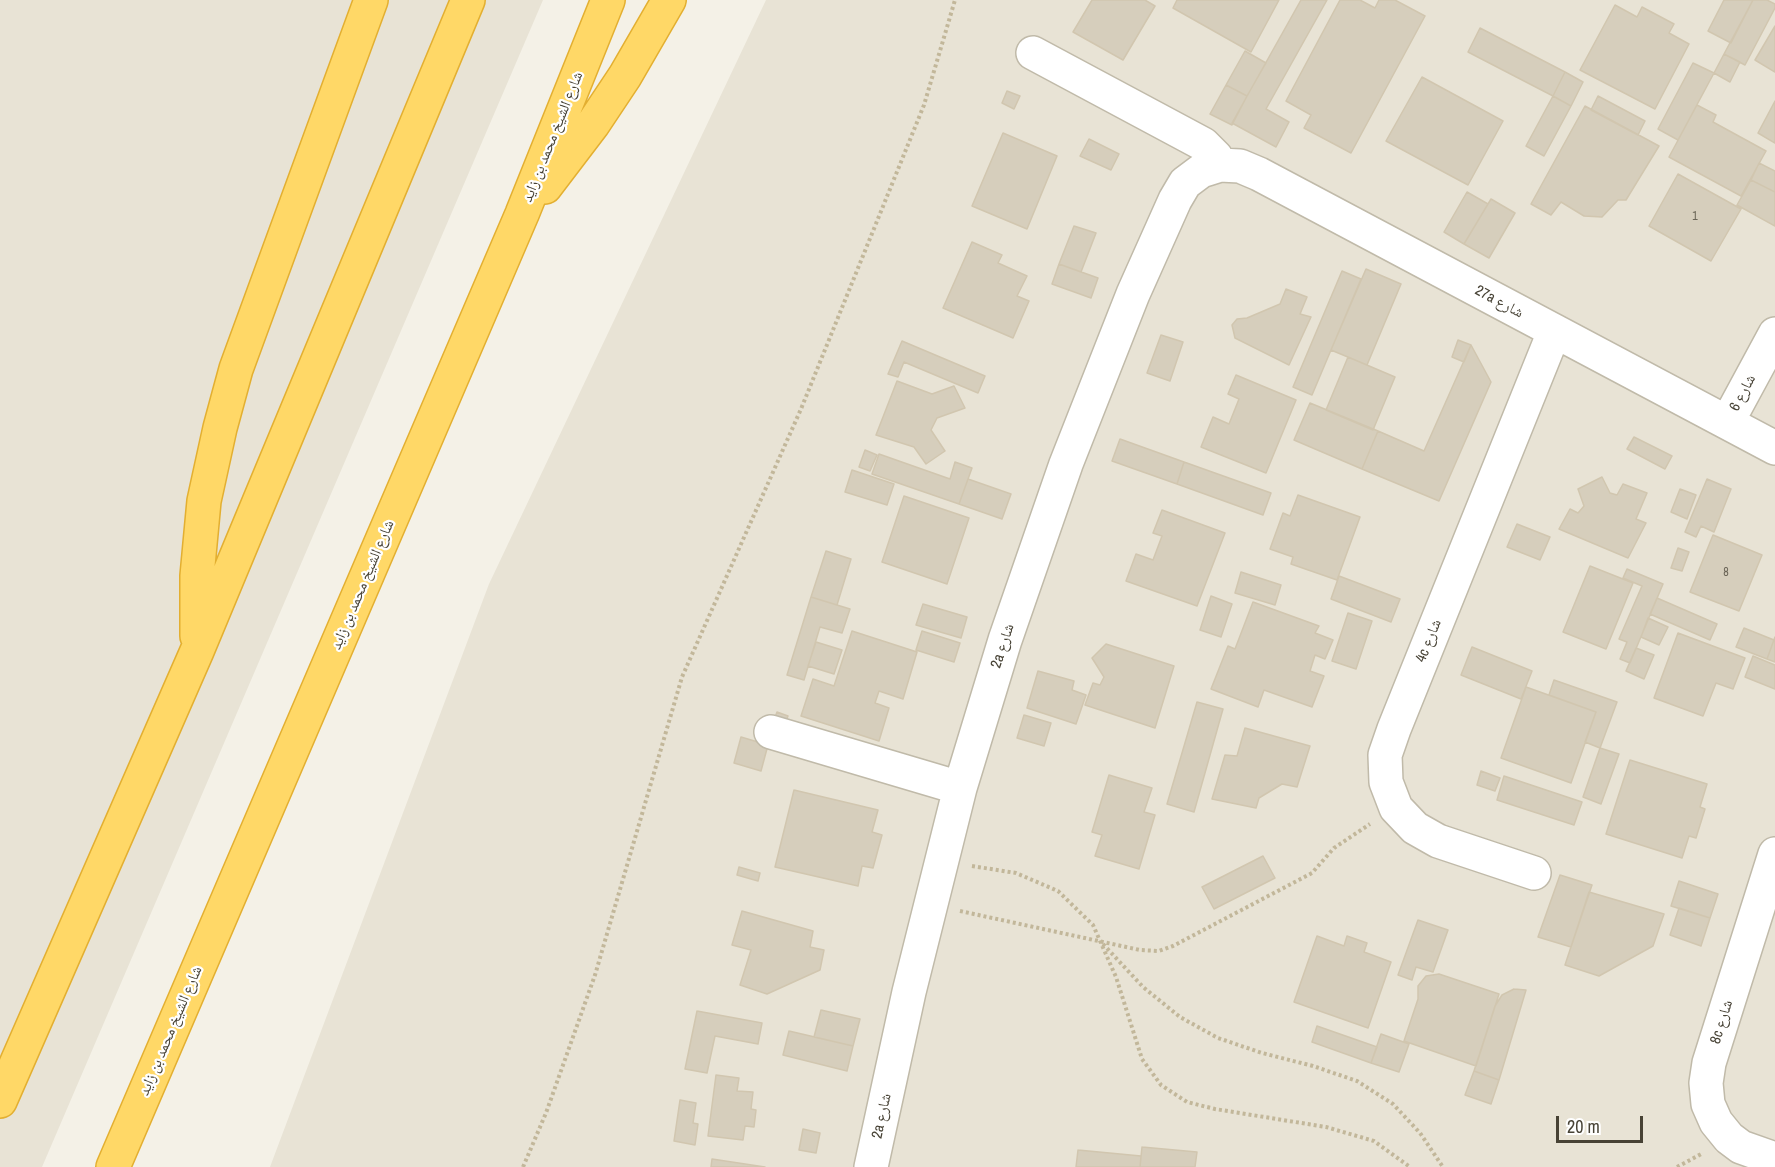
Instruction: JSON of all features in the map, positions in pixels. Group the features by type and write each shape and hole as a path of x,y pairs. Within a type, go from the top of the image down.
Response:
{"highway":[{"path":"197,651 196,576 204,501 222,418 256,311 371,0"},
{"path":"0,1101 197,651 468,0"},
{"name":"شارع الشيخ محمد بن زايد","path":"113,1167 522,214 608,0"},
{"path":"522,214 593,124 625,76 669,0"}],"street":[{"path":"1033,53 1203,144 1216,157 1220,165"},
{"name":"27a شارع","path":"1220,165 1240,166 1259,174 1554,332 1728,421 1775,448"},
{"name":"2a شارع","path":"872,1167 909,992 960,788 1005,640 1062,475 1133,294 1175,200 1185,183 1202,171 1220,165"},
{"name":"4c شارع","path":"1534,873 1438,841 1415,828 1396,808 1386,782 1385,755 1554,332"},
{"name":"شارع 6","path":"1728,421 1775,334"},
{"path":"771,732 960,788"},
{"name":"8c شارع","path":"1775,854 1712,1052 1706,1083 1708,1104 1716,1122 1729,1138 1742,1147 1775,1160"}],"path":[{"path":"523,1167 546,1113 595,975 682,676 801,409 924,105 955,0"},
{"path":"931,904 1101,942 1140,950 1159,951 1312,873 1334,848 1396,808"},
{"path":"941,862 1016,873 1058,891 1093,925 1116,977 1142,1059 1161,1085 1187,1102 1215,1109 1326,1126 1374,1142 1410,1167"},
{"path":"1101,942 1143,987 1180,1017 1218,1038 1357,1081 1393,1104 1420,1133 1443,1167"}],"shaded area":[{"path":"0,0 543,0 42,1167 0,1167"},
{"path":"766,0 1775,0 1775,1167 270,1167 489,584"}],"building":[{"path":"1092,0 1145,0 1155,6 1123,60 1073,32"},
{"path":"1177,0 1279,0 1251,52 1173,8"},
{"path":"1301,0 1327,0 1266,109 1289,122 1276,147 1232,123"},
{"path":"1340,0 1360,0 1375,8 1379,0 1395,0 1425,16 1351,153 1304,128 1311,115 1286,101"},
{"path":"1724,0 1753,0 1731,43 1708,31"},
{"path":"1753,0 1767,0 1775,4 1775,8 1745,65 1724,54"},
{"path":"1615,5 1637,17 1642,7 1674,24 1669,33 1689,44 1655,109 1580,70"},
{"path":"1775,26 1775,72 1755,60"},
{"path":"1480,28 1565,72 1553,96 1468,52"},
{"path":"1245,51 1266,63 1247,96 1226,85"},
{"path":"1724,54 1740,62 1730,82 1714,73"},
{"path":"1693,63 1714,73 1678,140 1658,129"},
{"path":"1565,72 1583,82 1571,106 1553,96"},
{"path":"1422,77 1503,121 1468,185 1386,141"},
{"path":"1226,85 1247,96 1232,125 1210,114"},
{"path":"1007,91 1020,96 1014,109 1002,103"},
{"path":"1553,96 1571,106 1544,156 1526,146"},
{"path":"1598,96 1645,121 1638,135 1591,110"},
{"path":"1775,101 1775,143 1758,133"},
{"path":"1697,105 1716,115 1713,122 1766,151 1741,196 1669,157"},
{"path":"1585,106 1659,146 1626,200 1618,200 1602,217 1584,216 1561,202 1551,215 1531,204"},
{"path":"1003,133 1057,156 1027,229 972,206"},
{"path":"1089,139 1119,154 1111,170 1080,156"},
{"path":"1759,163 1775,171 1775,192 1751,180"},
{"path":"1678,174 1741,209 1711,261 1649,226"},
{"path":"1751,180 1775,192 1775,226 1737,205"},
{"path":"1467,192 1488,204 1464,244 1444,232"},
{"path":"1491,199 1515,213 1489,258 1464,244"},
{"path":"1074,226 1096,233 1081,272 1059,264"},
{"path":"972,242 1002,255 998,263 1027,276 1017,296 1029,301 1013,338 943,308"},
{"path":"1059,264 1098,278 1091,298 1052,284"},
{"path":"1366,269 1401,284 1367,365 1331,350"},
{"path":"1342,271 1361,279 1312,395 1293,387"},
{"path":"1286,289 1307,297 1300,314 1311,317 1289,365 1235,338 1232,325 1237,319 1247,318 1280,304"},
{"path":"1161,335 1183,342 1170,381 1147,373"},
{"path":"1458,340 1471,345 1464,362 1452,357"},
{"path":"902,341 985,376 978,393 904,362 898,377 888,374"},
{"path":"1471,345 1491,382 1439,501 1362,469 1378,431 1424,451"},
{"path":"1348,357 1395,377 1373,430 1326,410"},
{"path":"1236,375 1296,400 1266,473 1201,447 1213,417 1229,424 1239,399 1228,394"},
{"path":"897,381 932,394 954,386 965,408 937,418 931,430 945,451 926,464 914,447 876,435"},
{"path":"1310,403 1378,431 1362,469 1294,440"},
{"path":"1634,437 1672,456 1665,469 1627,449"},
{"path":"1120,439 1184,462 1177,484 1112,461"},
{"path":"865,450 877,455 870,471 859,467"},
{"path":"879,454 950,479 955,462 972,468 959,504 872,474"},
{"path":"1184,462 1271,493 1263,515 1177,484"},
{"path":"852,470 894,484 887,505 845,492"},
{"path":"1602,477 1610,493 1617,495 1623,484 1647,493 1636,519 1646,523 1628,558 1559,529 1570,509 1578,513 1584,506 1578,489"},
{"path":"968,479 1011,494 1002,519 959,504"},
{"path":"1707,479 1731,489 1714,532 1701,526 1696,537 1685,532"},
{"path":"1680,489 1696,495 1687,519 1671,512"},
{"path":"1298,495 1360,517 1337,580 1291,564 1293,557 1270,549 1283,513 1290,516"},
{"path":"904,496 969,518 947,584 882,562"},
{"path":"1162,510 1225,533 1197,606 1126,581 1136,554 1153,560 1162,536 1153,533"},
{"path":"1517,524 1550,537 1540,560 1507,547"},
{"path":"1713,535 1762,555 1739,611 1690,592"},
{"path":"1678,548 1689,552 1682,571 1671,568"},
{"path":"826,551 851,559 837,605 811,597"},
{"path":"1590,566 1633,583 1606,649 1563,632"},
{"path":"1627,569 1663,584 1630,663 1620,659 1627,642 1619,639 1642,586 1623,578"},
{"path":"1241,572 1281,585 1275,605 1235,593"},
{"path":"1339,576 1400,599 1391,622 1331,599"},
{"path":"1211,596 1232,604 1221,637 1200,630"},
{"path":"811,597 850,609 842,633 820,627 804,680 787,675"},
{"path":"1657,598 1717,624 1710,640 1650,614"},
{"path":"1253,602 1319,626 1315,633 1333,640 1325,659 1315,655 1310,671 1324,676 1312,707 1264,690 1258,707 1211,689 1228,646 1235,649"},
{"path":"923,604 967,617 961,638 916,625"},
{"path":"1348,613 1372,621 1356,669 1332,661"},
{"path":"1648,618 1668,627 1659,645 1641,637"},
{"path":"1744,628 1774,640 1767,659 1736,647"},
{"path":"852,631 917,652 903,699 879,691 875,703 889,708 879,741 801,716 813,679 834,686"},
{"path":"922,631 960,643 954,662 916,650"},
{"path":"1678,633 1745,658 1733,689 1716,683 1703,716 1654,698"},
{"path":"1775,637 1775,662 1767,659"},
{"path":"816,642 842,650 834,674 808,666"},
{"path":"1106,644 1174,666 1155,728 1085,705 1093,683 1100,685 1104,677 1092,658"},
{"path":"1472,647 1532,671 1521,699 1461,675"},
{"path":"1636,648 1654,655 1644,679 1626,671"},
{"path":"1753,656 1775,665 1775,689 1745,677"},
{"path":"1038,671 1074,681 1072,690 1086,695 1076,724 1027,708"},
{"path":"1554,680 1617,702 1600,748 1585,742 1596,712 1549,695"},
{"path":"1526,687 1596,712 1571,783 1501,758"},
{"path":"1197,702 1223,709 1194,812 1167,804"},
{"path":"777,712 788,716 784,726 773,723"},
{"path":"1024,715 1051,723 1044,746 1017,738"},
{"path":"1245,728 1310,746 1297,787 1282,784 1259,798 1256,808 1212,799 1225,755 1237,756"},
{"path":"741,737 768,745 761,771 734,763"},
{"path":"1600,748 1619,754 1601,804 1583,797"},
{"path":"1630,760 1707,784 1700,807 1705,809 1696,838 1689,836 1682,858 1606,834"},
{"path":"1481,771 1500,778 1495,791 1477,785"},
{"path":"1109,775 1152,788 1144,812 1155,815 1139,869 1095,856 1102,835 1092,832"},
{"path":"1504,776 1582,802 1574,825 1497,800"},
{"path":"794,790 878,810 872,832 882,835 873,868 862,866 858,886 775,867"},
{"path":"1263,856 1275,878 1214,909 1202,887"},
{"path":"739,867 760,873 758,881 737,875"},
{"path":"1560,875 1592,885 1571,947 1538,937"},
{"path":"1679,881 1718,894 1710,918 1671,906"},
{"path":"1589,892 1664,914 1653,946 1599,976 1565,965"},
{"path":"1679,908 1710,918 1701,946 1670,935"},
{"path":"742,911 813,931 810,947 824,950 820,970 767,994 740,985 751,950 732,945"},
{"path":"1418,920 1448,930 1433,972 1416,967 1412,980 1398,975"},
{"path":"1317,936 1344,946 1347,936 1367,943 1364,952 1391,962 1368,1028 1294,1002"},
{"path":"1439,974 1499,994 1476,1066 1404,1041 1418,999 1418,986 1426,976"},
{"path":"1514,989 1526,990 1499,1080 1474,1071 1495,1006 1502,995"},
{"path":"821,1010 860,1019 853,1046 814,1037"},
{"path":"697,1011 762,1023 758,1044 715,1036 707,1073 685,1069"},
{"path":"1317,1026 1377,1047 1371,1063 1312,1042"},
{"path":"789,1031 853,1046 847,1071 783,1055"},
{"path":"1381,1034 1409,1044 1399,1072 1371,1063"},
{"path":"1474,1071 1499,1080 1491,1104 1465,1095"},
{"path":"716,1075 739,1078 737,1091 753,1092 751,1109 756,1110 754,1127 745,1126 743,1140 708,1136"},
{"path":"680,1100 696,1103 693,1123 698,1124 695,1145 674,1141"},
{"path":"803,1129 820,1133 816,1153 799,1150"},
{"path":"1142,1147 1197,1152 1195,1167 1140,1167"},
{"path":"1078,1150 1141,1156 1140,1167 1076,1167"},
{"path":"712,1159 765,1167 711,1167"}]}
